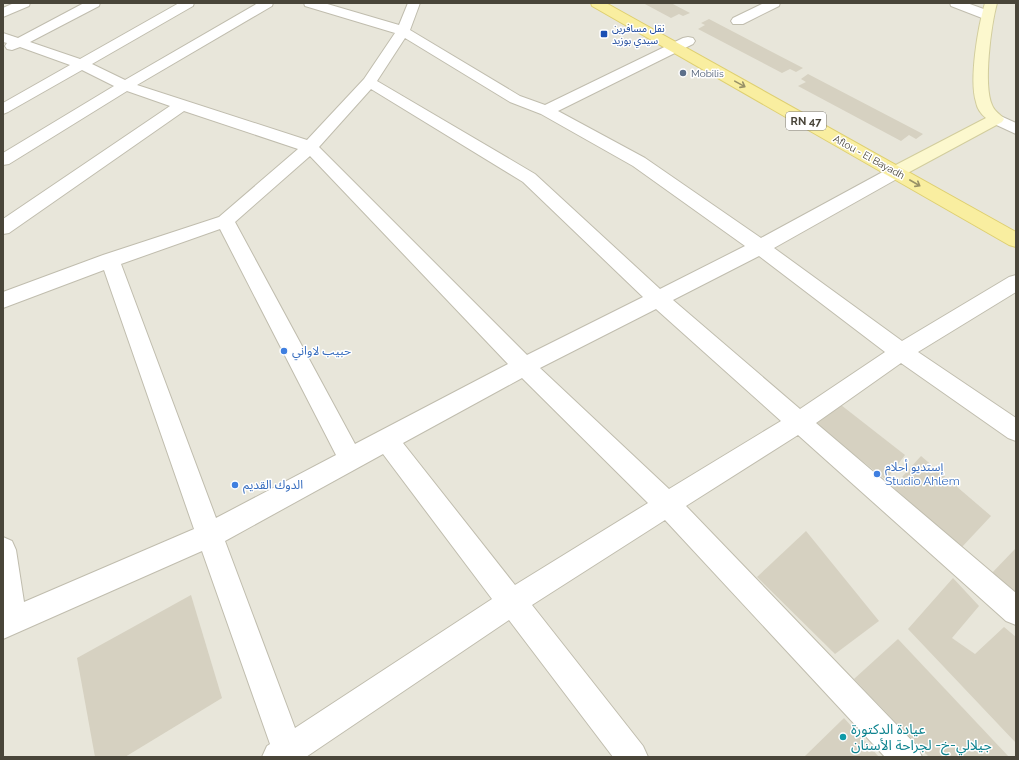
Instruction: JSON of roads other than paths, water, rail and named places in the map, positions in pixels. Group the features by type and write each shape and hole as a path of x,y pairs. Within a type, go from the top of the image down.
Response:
{"main road":[{"name":"Aflou - El Bayadh","path":"597,3 681,44 903,169 1016,240"},
{"name":"Aflou - El Bayadh","path":"620,3 681,44"},
{"name":"Aflou - El Bayadh","path":"903,169 1003,216"}],"street":[{"path":"3,13 24,3"},
{"path":"3,51 94,3"},
{"path":"3,108 188,3"},
{"path":"3,160 125,86 267,3"},
{"path":"310,3 403,31 515,98 546,111 639,162 760,247 901,352 1016,431"},
{"path":"3,300 110,260 225,221 310,147 368,82 403,31 414,3"},
{"path":"738,21 774,3"},
{"path":"956,3 974,11 989,9 981,94 986,108 996,120 1016,129"},
{"path":"3,37 80,64 125,86 310,147 524,366 667,504 906,757"},
{"path":"546,111 681,44"},
{"path":"368,82 530,178 658,299 1016,611"},
{"path":"3,228 182,105"},
{"path":"3,550 8,622 210,535 350,458 524,366 760,247 996,120"},
{"path":"225,221 350,458"},
{"path":"110,260 210,535 285,755 512,602 799,422 901,352 1016,282"},
{"path":"386,440 632,757"}],"place":[{"name":"نقل مسافرين سيدي بوزيد","path":"604,34"},
{"name":"Mobilis","path":"683,73"},
{"name":"حبيب لاواني","path":"284,351"},
{"name":"إستديو أحلام Studio Ahlem","path":"877,474"},
{"name":"الدوك القديم","path":"235,485"},
{"name":"عيادة الدكتورة جيلالي-خ- لجراحة الأسنان","path":"843,737"}]}
